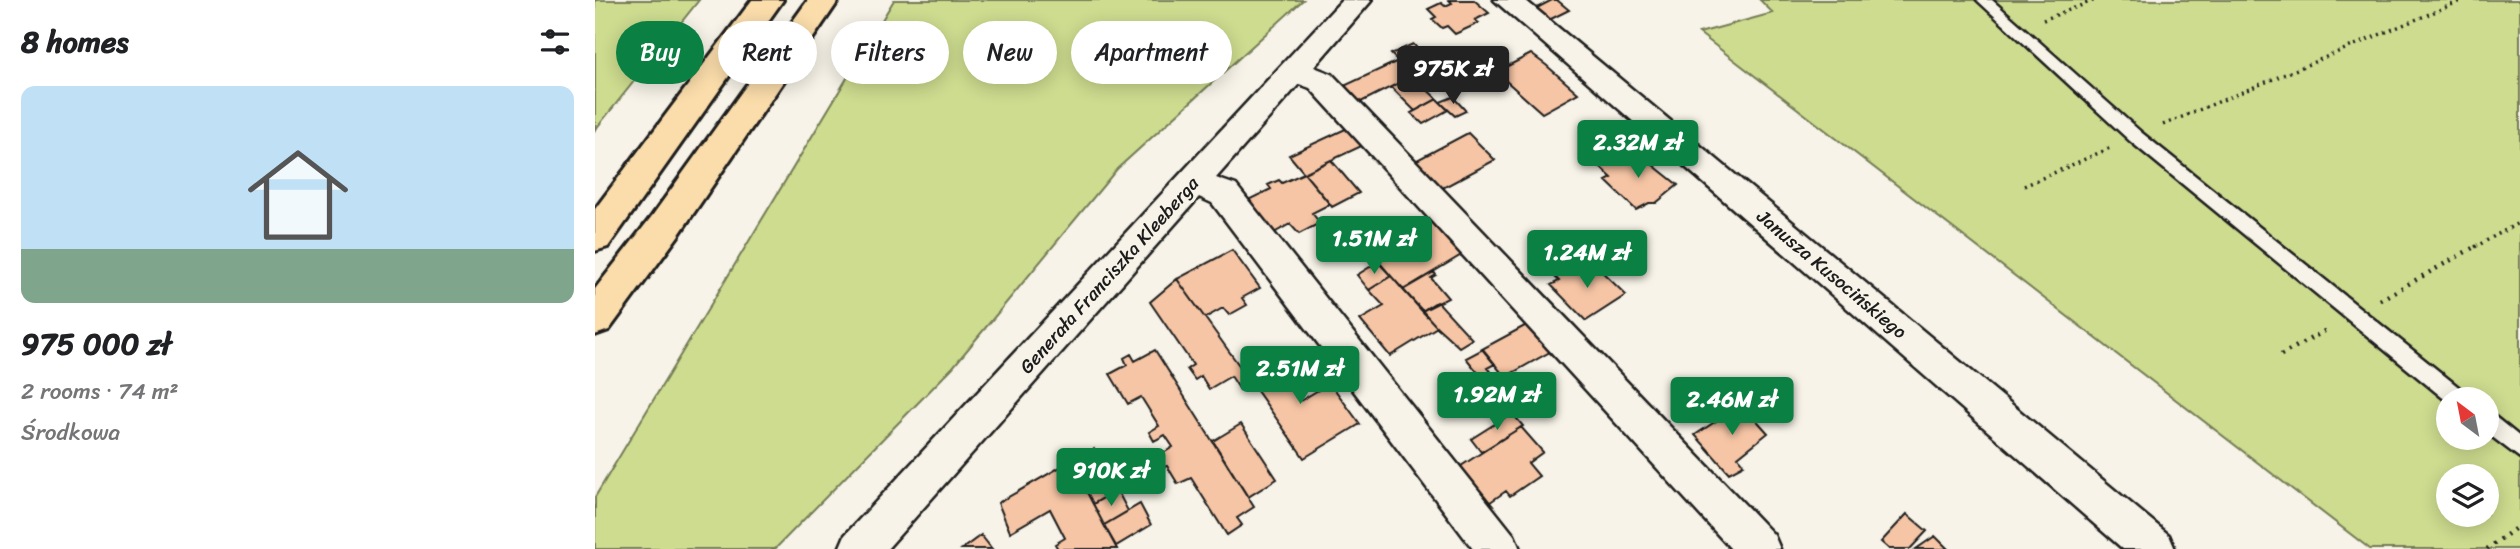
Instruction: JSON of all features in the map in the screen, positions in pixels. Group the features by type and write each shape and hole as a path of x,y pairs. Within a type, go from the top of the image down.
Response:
{"highway":[{"path":"595,237 768,0"},
{"path":"595,319 666,226 824,0"}],"street":[{"name":"Generała Franciszka Kleeberga","path":"860,549 1358,0"},
{"name":"Janusza Kusocińskiego","path":"1508,0 2154,549"},
{"path":"1294,71 1321,81 1759,549"},
{"path":"1193,182 1224,194 1499,549"}],"lane":[{"path":"1983,0 2136,137 2444,387"},
{"path":"2499,432 2520,449"}],"path":[{"path":"2017,30 2095,0"},
{"path":"2024,186 2463,0"},
{"path":"2281,355 2520,222"},
{"path":"2487,549 2520,525"}],"green space":[{"path":"595,0 699,0 682,21 616,21 616,84 632,84 595,130"},
{"path":"894,0 1303,0 1232,65 1232,21 1071,21 1071,84 1211,84 1117,169 953,367 775,549 595,549 595,497 843,84 949,84 949,21 881,21"},
{"path":"1760,0 2520,0 2520,549 2370,549 1699,33 1773,13"}],"building":[{"path":"1449,0 1474,0 1489,13 1475,20 1479,23 1455,34 1447,26 1442,28 1432,19 1436,17 1428,9 1441,3 1445,6 1452,3"},
{"path":"1557,0 1569,10 1547,21 1533,10"},
{"path":"1413,44 1441,70 1418,81 1391,54"},
{"path":"1531,54 1578,93 1542,113 1496,72"},
{"path":"1398,61 1413,76 1359,103 1344,86"},
{"path":"1413,76 1437,99 1415,111 1391,87"},
{"path":"1453,97 1466,111 1455,116 1440,102"},
{"path":"1437,99 1448,110 1423,124 1411,113"},
{"path":"1352,126 1368,143 1304,173 1289,155"},
{"path":"1468,133 1495,160 1439,190 1415,161"},
{"path":"1633,149 1678,185 1656,203 1649,203 1636,210 1606,181 1612,178 1600,167"},
{"path":"1331,160 1359,193 1332,207 1304,173"},
{"path":"1304,173 1330,204 1312,213 1320,223 1299,234 1290,224 1274,233 1248,200 1271,189 1268,185 1279,180 1282,183"},
{"path":"1438,217 1468,251 1403,290 1373,255"},
{"path":"1232,250 1260,288 1242,298 1247,305 1229,315 1223,308 1205,318 1177,279"},
{"path":"1591,261 1626,295 1586,321 1551,285 1559,281 1554,276 1568,267 1572,272"},
{"path":"1378,262 1391,276 1369,290 1357,275"},
{"path":"1434,272 1436,275 1431,278 1448,298 1422,311 1403,290"},
{"path":"1391,276 1437,327 1390,356 1360,320 1384,306 1369,290"},
{"path":"1177,279 1252,383 1240,390 1231,376 1209,389 1201,376 1195,380 1187,369 1193,365 1150,302"},
{"path":"1436,302 1472,339 1459,347 1437,327 1422,311"},
{"path":"1534,321 1557,348 1505,377 1482,349"},
{"path":"1483,349 1495,364 1487,368 1512,396 1502,402 1466,358"},
{"path":"1155,350 1254,507 1237,518 1242,525 1227,535 1191,478 1178,484 1167,466 1164,467 1157,457 1173,447 1165,435 1154,441 1149,432 1159,426 1141,397 1128,404 1110,374 1127,365 1124,358 1131,354 1135,361"},
{"path":"1273,350 1294,380 1288,384 1300,401 1330,383 1360,424 1304,458 1241,368"},
{"path":"1742,404 1768,433 1738,457 1744,465 1729,473 1695,435"},
{"path":"1512,413 1523,426 1481,452 1471,439"},
{"path":"1241,424 1277,479 1248,497 1213,441"},
{"path":"1521,427 1543,452 1528,463 1539,476 1510,496 1506,491 1486,505 1458,468"},
{"path":"1094,449 1117,490 1093,504 1071,461"},
{"path":"1071,461 1117,549 1058,549 1055,544 1065,538 1050,509 1010,532 998,503"},
{"path":"1117,490 1128,511 1104,525 1093,504"},
{"path":"1140,504 1151,525 1116,546 1104,525"},
{"path":"1907,514 1927,531 1910,549 1889,549 1881,542"},
{"path":"981,535 992,549 962,549"},
{"path":"1935,536 1948,549 1916,549"}]}
